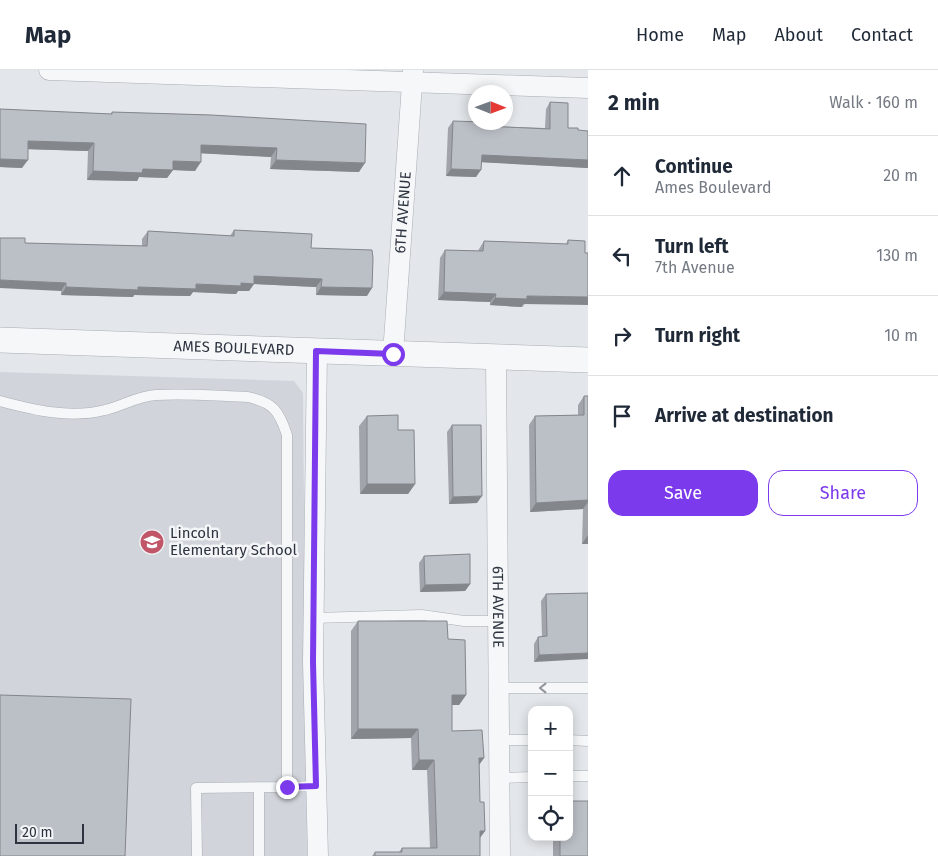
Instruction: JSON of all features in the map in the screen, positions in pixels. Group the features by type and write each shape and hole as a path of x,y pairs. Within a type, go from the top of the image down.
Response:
{"street":[{"path":"50,70 413,76 588,88"},
{"name":"6TH AVENUE","path":"393,354 413,76"},
{"name":"AMES BOULEVARD","path":"0,340 588,360"},
{"path":"316,351 313,618 318,856"},
{"name":"6TH AVENUE","path":"496,357 500,856"}],"lane":[{"path":"0,401 61,414 86,414 107,410 138,397 157,395 248,397 262,400 273,406 287,435 287,787"},
{"path":"313,618 422,615 464,621 498,621"},
{"path":"499,688 588,688"},
{"path":"499,740 528,740"},
{"path":"573,740 588,740"},
{"path":"573,776 588,776"},
{"path":"500,778 528,777"},
{"path":"197,856 196,788 316,786"},
{"path":"259,788 259,856"}],"shaded area":[{"name":"Lincoln Elementary School","path":"0,372 294,381 303,393 307,856 0,856"}],"building":[{"path":"550,102 568,103 568,128 588,131 588,160 482,155 481,170 451,169 453,121 468,122 468,130 513,130 513,127 550,129"},
{"path":"0,109 112,114 112,112 211,115 366,124 365,163 276,160 277,148 201,145 201,162 173,161 173,170 143,169 142,173 93,171 94,143 28,141 28,160 0,159"},
{"path":"234,230 312,234 311,248 372,250 372,288 321,287 322,279 254,276 254,284 241,283 241,286 196,284 196,289 138,287 138,290 66,287 66,283 0,280 0,238 25,238 25,243 147,246 148,231 234,236"},
{"path":"568,240 585,241 585,253 588,253 588,297 527,296 527,299 495,298 496,294 444,292 445,250 483,251 484,241 568,244"},
{"path":"584,396 588,396 588,500 536,503 535,416 584,415"},
{"path":"398,415 398,430 414,430 415,484 367,484 367,416"},
{"path":"452,425 481,425 482,496 453,497"},
{"path":"470,554 470,584 425,585 424,556"},
{"path":"588,593 588,653 539,655 538,637 547,636 546,594"},
{"path":"358,621 447,621 448,639 465,640 466,695 452,695 452,731 482,730 484,758 479,758 480,802 484,802 485,831 480,831 480,856 375,856 375,852 402,852 402,848 437,848 434,760 419,760 418,729 358,729"},
{"path":"0,695 131,699 125,856 0,856"},
{"path":"573,801 588,801 588,856 560,856 560,841 573,841"}],"place":[{"name":"Lincoln Elementary School","path":"152,542"}],"route":[{"path":"287,787 316,786 313,662 316,351 393,354"}]}
